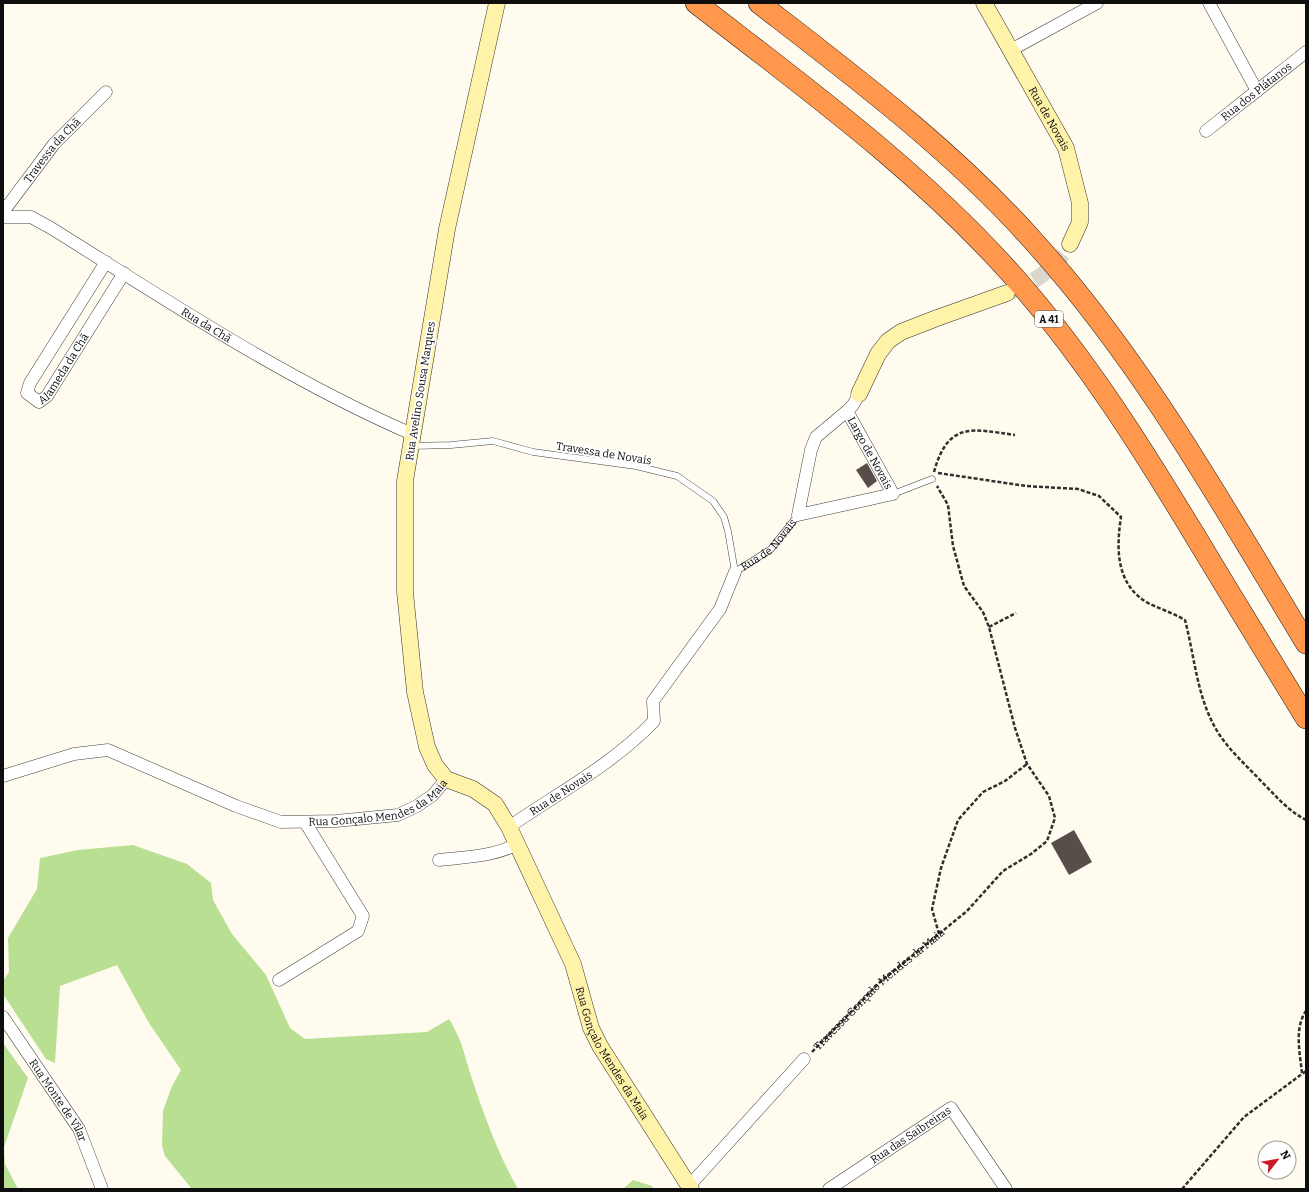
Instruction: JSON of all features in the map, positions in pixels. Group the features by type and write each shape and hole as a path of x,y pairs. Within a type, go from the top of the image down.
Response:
{"highway":[{"name":"A 41","path":"696,3 894,160 964,224 1031,296 1092,374 1129,430 1306,718"},
{"path":"759,3 853,76 934,143 1011,217 1065,277 1114,339 1153,396 1306,643"}],"street":[{"name":"Rua Avelino Sousa Marques","path":"446,779 436,765 427,747 415,692 405,592 405,481 447,229 497,3"},
{"name":"Rua de Novais","path":"984,3 1066,148 1080,203 1080,222 1070,244"},
{"path":"1011,50 1097,3"},
{"path":"1209,3 1257,91"},
{"name":"Rua dos Plátanos","path":"1206,131 1306,52"},
{"name":"Travessa da Chã","path":"3,212 54,144 106,92"},
{"name":"Rua da Chã","path":"3,216 30,218 51,228 254,353 382,421 412,440"},
{"name":"Alameda da Chã","path":"106,262 30,383 27,393 39,402 47,396 124,273"},
{"name":"Rua de Novais","path":"798,514 811,450 816,437 853,405 878,354 888,341 901,332 1007,293"},
{"name":"Largo de Novais","path":"798,514 893,494 847,411"},
{"name":"Rua de Novais","path":"509,827 604,765 637,739 654,721 653,701 720,609 735,572"},
{"name":"Rua Gonçalo Mendes da Maia","path":"3,776 74,754 108,750 236,806 281,822 336,821 398,815 417,806 433,795 446,779 473,789 495,804 509,827 573,964 591,1028 600,1046 687,1187"},
{"path":"279,980 358,931 363,916 306,822"},
{"path":"439,860 487,854 508,849 517,844"},
{"name":"Rua Monte de Vilar","path":"3,1017 79,1128 102,1189"},
{"name":"Travessa Gonçalo Mendes da Maia","path":"687,1187 804,1059"},
{"name":"Rua das Saibreiras","path":"829,1189 843,1185 951,1108 1006,1189"}],"lane":[{"name":"Travessa de Novais","path":"412,440 451,445 493,441 533,452 636,466 678,476 713,501 724,517 735,572"},
{"path":"893,494 933,476"},
{"name":"Rua de Novais","path":"735,572 771,549 798,514"}],"path":[{"path":"939,934 932,909 941,868 958,820 983,792 1005,781 1027,764 1015,728 989,627 983,612 964,586 953,546 948,505 933,476 938,456 950,439 962,431 978,430 1015,435"},
{"path":"933,476 1078,490 1098,496 1111,506 1122,517 1118,534 1118,553 1120,567 1126,581 1136,594 1148,603 1185,620 1201,692 1207,710 1218,733 1230,748 1283,804 1306,820"},
{"path":"989,627 1016,613"},
{"name":"Travessa Gonçalo Mendes da Maia","path":"804,1059 879,983 967,911 1003,871 1031,854 1047,841 1055,818 1049,796 1027,764"},
{"path":"1302,1073 1299,1046 1301,1018 1306,1011"},
{"path":"1182,1189 1244,1117 1306,1071"}],"green space":[{"path":"133,845 187,864 211,883 213,900 232,934 266,975 290,1028 305,1039 427,1032 449,1019 460,1040 476,1091 492,1134 518,1189 192,1189 165,1156 162,1146 163,1111 172,1086 181,1070 149,1023 117,965 60,986 55,1063 46,1059 3,994 3,981 9,972 8,938 37,889 40,858 78,850"},
{"path":"3,1043 28,1078 4,1147 5,1164 18,1189 3,1189"},
{"path":"633,1180 652,1186 653,1189 623,1189"}],"building":[{"path":"867,463 877,481 868,488 856,470"},
{"path":"1074,830 1092,862 1069,875 1051,843"}],"tunnel":[{"path":"1012,291 1030,283 1045,273 1058,260 1070,244"}]}
